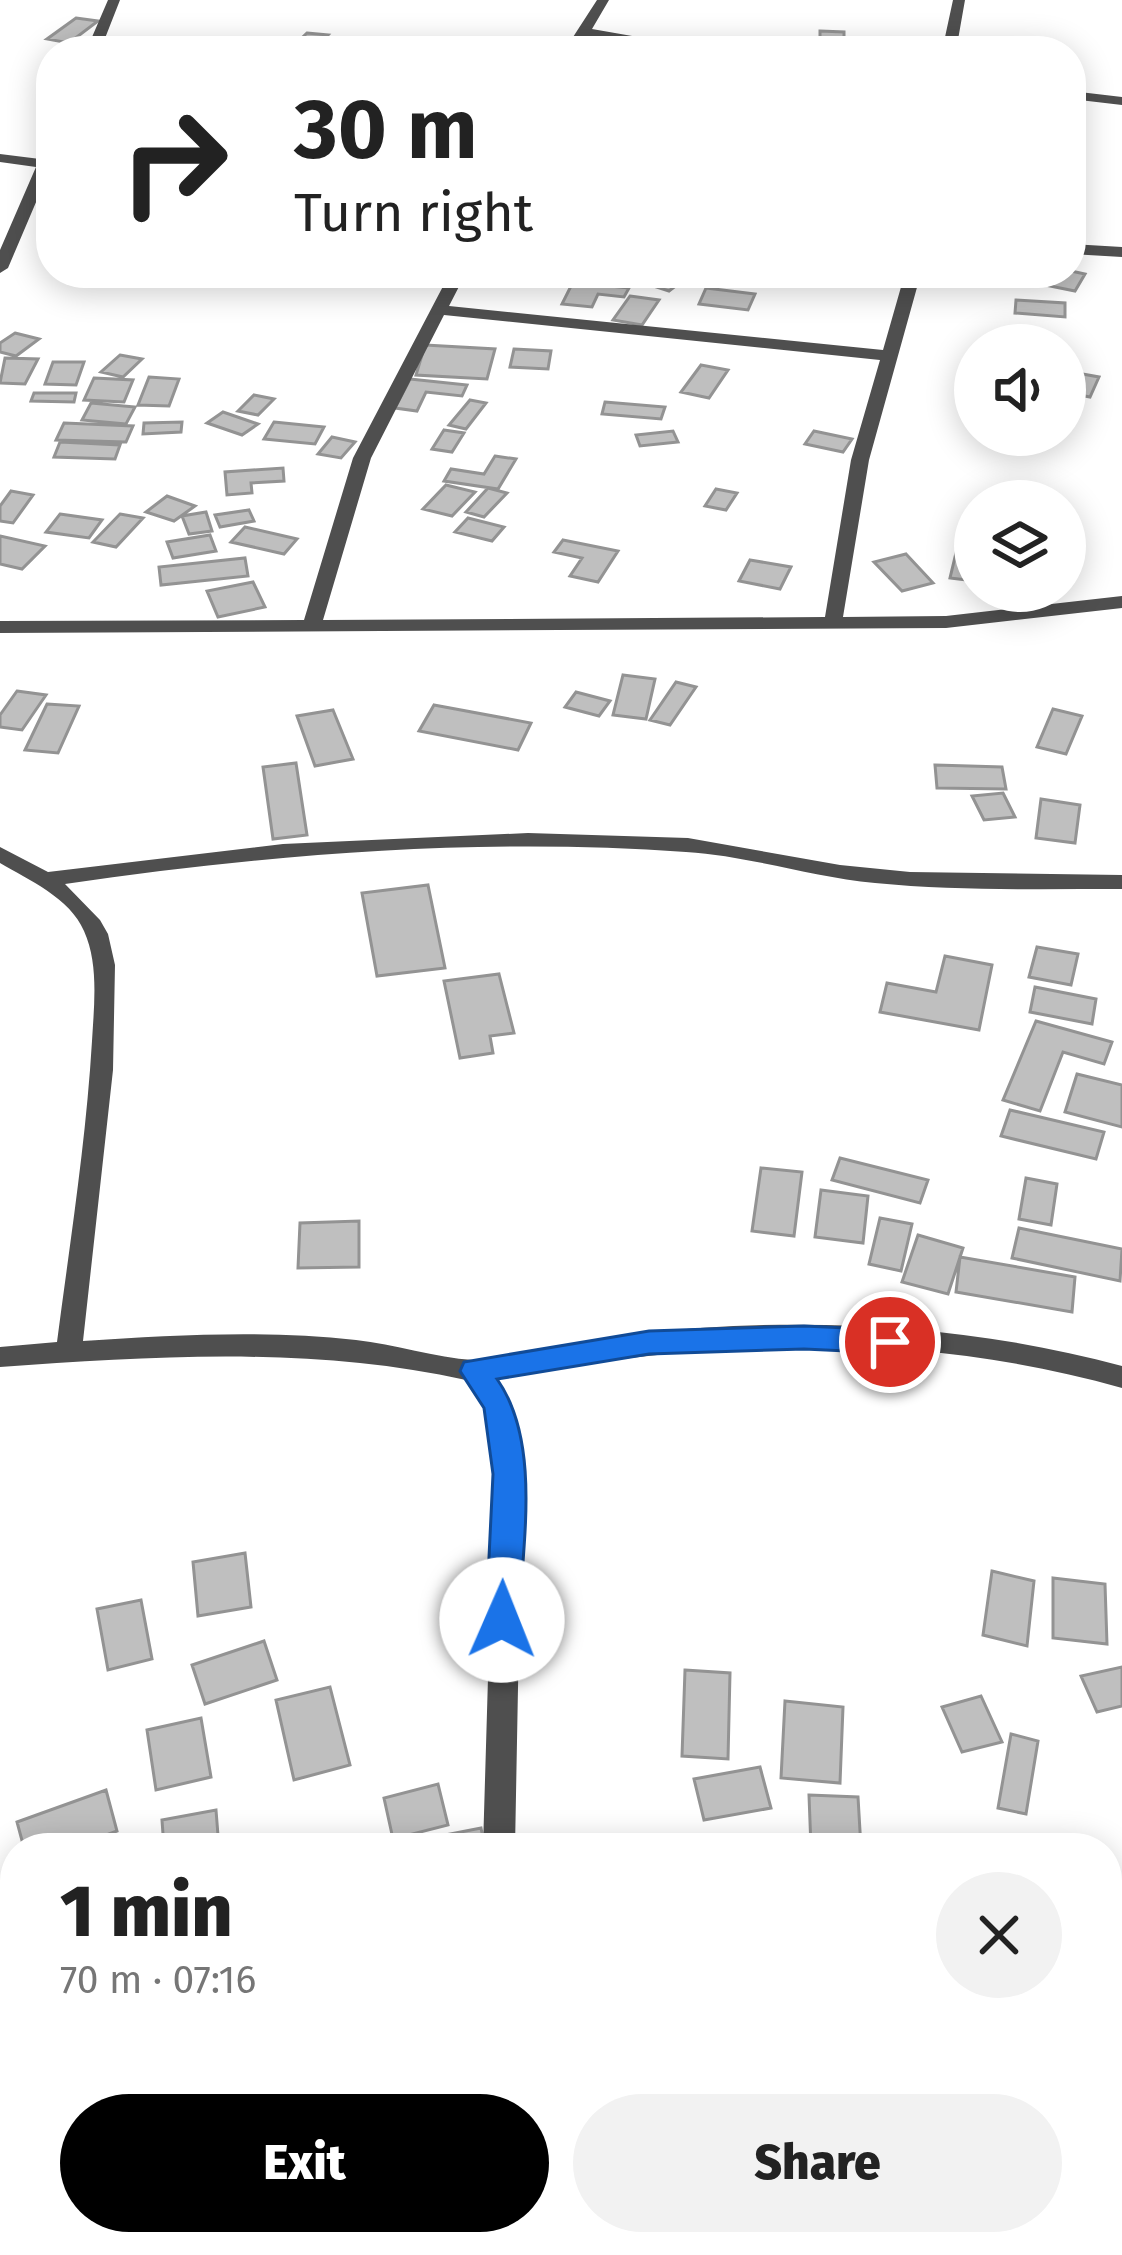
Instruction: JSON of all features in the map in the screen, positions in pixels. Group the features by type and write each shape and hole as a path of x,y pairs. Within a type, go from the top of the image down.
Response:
{"street":[{"path":"99,36 114,0"},
{"path":"579,36 602,0"},
{"path":"952,36 959,0"},
{"path":"582,31 614,36"},
{"path":"1086,96 1122,101"},
{"path":"0,158 36,157"},
{"path":"0,268 36,185"},
{"path":"1086,250 1122,252"},
{"path":"312,624 362,458 451,288"},
{"path":"833,623 860,460 909,288"},
{"path":"440,310 892,356"},
{"path":"0,628 946,622 1122,602"},
{"path":"44,880 155,862 506,838 694,845 843,873 982,882 1122,882"},
{"path":"0,854 70,896 98,936 106,997 69,1352"},
{"path":"0,1357 278,1342 418,1356 475,1371 649,1342 804,1337 974,1346 1077,1362 1122,1377"},
{"path":"475,1371 499,1405 508,1474 499,1833"}],"building":[{"path":"76,18 98,21 78,36 51,36"},
{"path":"820,31 844,32 844,36 820,36"},
{"path":"570,288 629,288 624,297 598,294 592,307 562,304"},
{"path":"706,288 755,294 748,310 699,304"},
{"path":"630,296 659,300 642,325 613,320"},
{"path":"1016,300 1065,303 1065,317 1015,313"},
{"path":"15,333 39,339 16,356 0,352 0,343"},
{"path":"425,345 495,349 487,379 416,375"},
{"path":"514,349 551,351 548,369 510,367"},
{"path":"120,355 142,359 123,377 101,372"},
{"path":"5,358 38,359 25,384 0,383"},
{"path":"53,362 84,362 76,385 45,384"},
{"path":"701,365 728,370 709,398 681,392"},
{"path":"1086,375 1099,377 1090,397 1086,396"},
{"path":"149,377 179,379 169,406 138,405"},
{"path":"94,378 133,380 124,402 84,400"},
{"path":"410,379 467,385 462,396 426,392 417,411 395,408"},
{"path":"34,393 76,393 74,402 31,401"},
{"path":"254,395 274,399 258,415 238,411"},
{"path":"470,400 486,403 466,429 449,425"},
{"path":"605,402 665,407 661,419 602,414"},
{"path":"91,403 135,407 126,424 82,420"},
{"path":"223,412 258,424 242,435 207,423"},
{"path":"182,422 181,432 143,434 144,423"},
{"path":"274,422 324,427 315,444 264,439"},
{"path":"64,423 133,426 126,442 56,440"},
{"path":"444,430 464,433 452,452 432,449"},
{"path":"673,431 678,442 640,446 636,435"},
{"path":"814,431 852,439 843,452 805,444"},
{"path":"332,437 355,442 341,458 318,454"},
{"path":"60,442 120,445 115,459 54,457"},
{"path":"495,456 516,459 498,489 444,481 451,469 484,474"},
{"path":"283,468 284,481 251,483 252,493 227,495 225,472"},
{"path":"446,485 475,492 452,516 423,509"},
{"path":"488,488 507,493 484,517 466,512"},
{"path":"716,489 737,493 726,510 705,506"},
{"path":"11,491 33,495 13,523 0,521 0,506"},
{"path":"167,496 195,506 174,521 146,512"},
{"path":"249,510 254,521 220,527 215,515"},
{"path":"206,512 212,531 189,534 182,516"},
{"path":"60,514 102,520 89,538 46,532"},
{"path":"120,514 143,518 116,547 93,542"},
{"path":"468,518 504,527 492,541 455,532"},
{"path":"245,527 297,539 284,554 231,542"},
{"path":"210,535 216,551 173,558 167,542"},
{"path":"0,536 45,546 22,569 0,564"},
{"path":"563,540 618,551 598,582 570,576 582,558 554,552"},
{"path":"906,554 933,583 902,591 874,562"},
{"path":"245,558 248,576 161,585 159,567"},
{"path":"750,560 791,567 780,589 739,581"},
{"path":"253,582 265,607 218,617 207,591"},
{"path":"623,675 655,679 646,719 613,715"},
{"path":"676,682 696,687 670,725 650,720"},
{"path":"17,691 46,695 22,730 0,727 0,715"},
{"path":"576,692 610,701 599,716 565,707"},
{"path":"47,704 79,706 58,753 25,750"},
{"path":"434,705 531,723 518,750 419,731"},
{"path":"1053,709 1082,716 1066,754 1037,747"},
{"path":"333,710 353,759 315,766 297,716"},
{"path":"296,763 307,835 273,839 263,767"},
{"path":"935,765 1002,767 1006,789 937,788"},
{"path":"1003,793 1015,817 984,820 972,796"},
{"path":"1041,799 1080,805 1075,843 1036,838"},
{"path":"428,885 445,968 377,976 362,893"},
{"path":"1037,947 1078,954 1071,985 1029,977"},
{"path":"945,956 992,965 979,1030 880,1012 887,983 936,992"},
{"path":"499,974 514,1033 490,1036 493,1053 460,1058 444,981"},
{"path":"1035,987 1096,999 1092,1024 1030,1012"},
{"path":"1036,1021 1112,1042 1104,1064 1063,1052 1040,1111 1003,1100"},
{"path":"1077,1074 1122,1085 1122,1127 1065,1112"},
{"path":"1010,1110 1104,1132 1096,1159 1001,1136"},
{"path":"840,1158 928,1180 920,1203 832,1180"},
{"path":"761,1168 802,1172 794,1236 752,1231"},
{"path":"1026,1178 1057,1184 1051,1225 1019,1219"},
{"path":"821,1190 868,1196 863,1243 815,1237"},
{"path":"880,1218 912,1224 901,1271 869,1264"},
{"path":"359,1221 359,1267 298,1268 300,1223"},
{"path":"1019,1228 1122,1249 1120,1281 1012,1258"},
{"path":"918,1235 963,1248 948,1294 902,1282"},
{"path":"960,1257 1075,1277 1072,1312 956,1292"},
{"path":"245,1553 251,1607 198,1616 193,1562"},
{"path":"992,1571 1034,1581 1027,1646 983,1635"},
{"path":"1053,1578 1105,1584 1107,1644 1053,1638"},
{"path":"141,1600 152,1659 108,1670 97,1609"},
{"path":"264,1641 277,1680 205,1704 192,1665"},
{"path":"1122,1667 1122,1706 1097,1712 1081,1676"},
{"path":"685,1670 730,1673 728,1759 682,1756"},
{"path":"330,1687 350,1765 294,1780 276,1700"},
{"path":"981,1696 1002,1742 962,1752 942,1707"},
{"path":"785,1701 843,1707 840,1783 781,1778"},
{"path":"201,1718 211,1777 156,1790 147,1730"},
{"path":"1011,1734 1038,1741 1026,1814 998,1808"},
{"path":"760,1767 771,1808 704,1820 694,1779"},
{"path":"438,1784 448,1825 392,1833 384,1798"},
{"path":"106,1790 117,1831 20,1833 17,1822"},
{"path":"809,1795 858,1797 860,1833 810,1833"},
{"path":"216,1810 218,1833 163,1833 162,1820"}],"route":[{"path":"502,1620 508,1474 499,1405 475,1371 649,1342 804,1337 890,1342"}]}
